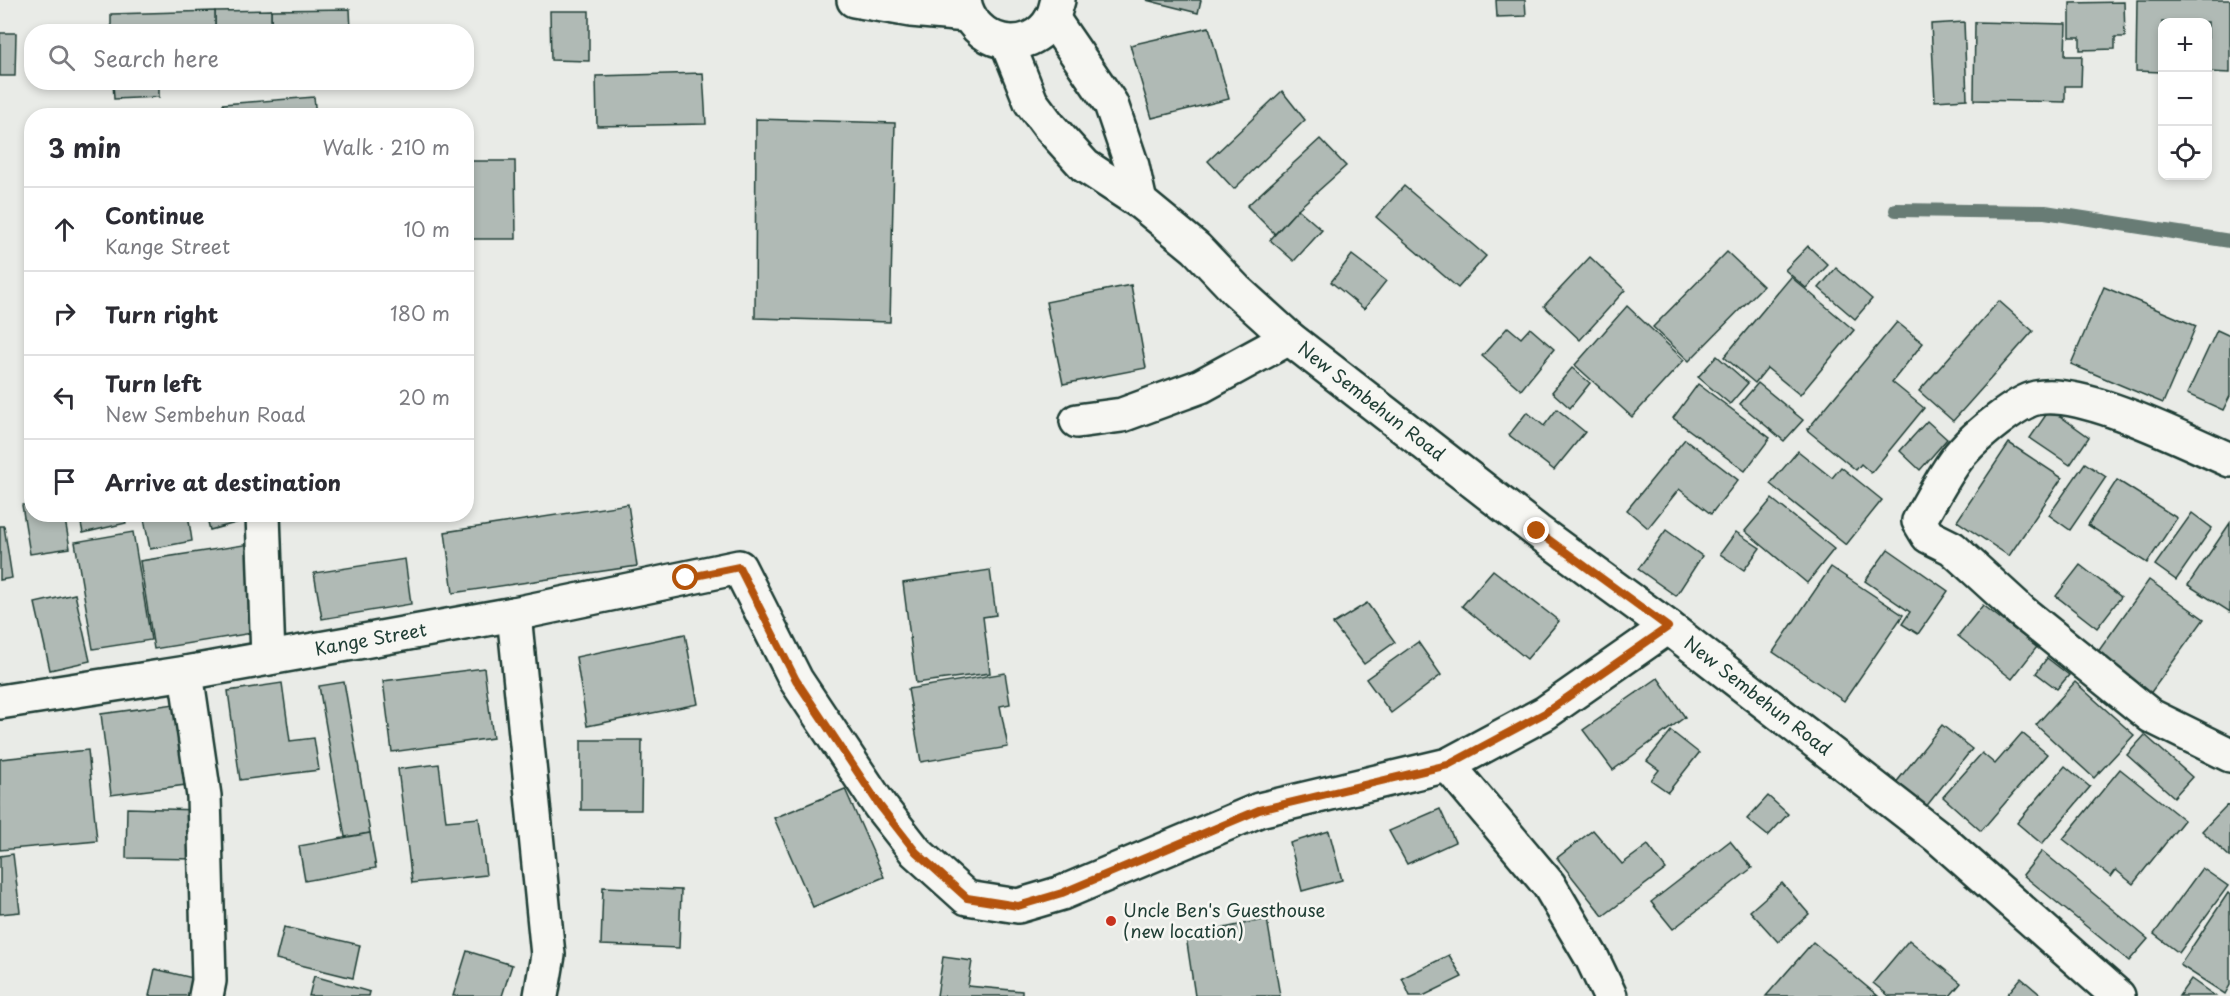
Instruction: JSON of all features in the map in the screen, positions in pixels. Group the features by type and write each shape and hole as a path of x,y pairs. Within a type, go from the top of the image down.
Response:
{"street":[{"path":"854,0 911,10 966,8 978,29 990,38 1007,42 1025,40 1041,32 1055,9 1111,104 1132,166 1140,202"},
{"name":"New Sembehun Road","path":"1007,42 1031,102 1048,126 1085,166 1140,202 1196,248 1236,290 1289,338 1537,531 1668,627 1937,836 2118,996"},
{"path":"1077,421 1122,415 1201,386 1289,338"},
{"path":"2230,460 2088,402 2058,396 2034,398 1995,421 1961,452 1919,520 1928,536 1952,548 2022,612 2151,716 2230,755"},
{"path":"263,522 268,658"},
{"name":"Kange Street","path":"0,702 186,673 514,614 739,567 796,680 880,806 916,852 967,898 1018,906 1062,893 1259,810 1448,765"},
{"path":"514,614 548,955 542,996"},
{"path":"1610,996 1592,958 1549,885 1448,765 1545,713 1668,627"},
{"path":"186,673 204,796 209,981 206,996"}],"building":[{"path":"1146,0 1201,0 1198,13"},
{"path":"1496,0 1525,0 1526,16 1497,17"},
{"path":"2137,0 2230,0 2230,73 2212,72 2212,18 2158,18 2158,72 2136,71"},
{"path":"2124,2 2125,37 2115,37 2115,49 2080,50 2080,37 2070,37 2070,3"},
{"path":"350,9 351,24 271,24 271,10"},
{"path":"271,10 271,24 215,24 215,11"},
{"path":"215,11 215,24 111,24 111,14"},
{"path":"550,11 589,11 589,61 551,60"},
{"path":"1964,22 1967,99 1935,101 1931,24"},
{"path":"1975,22 2066,24 2065,56 2082,56 2081,86 2065,86 2065,102 1974,100"},
{"path":"1209,27 1229,99 1152,118 1130,45"},
{"path":"0,33 16,33 15,76 0,76"},
{"path":"703,73 706,124 597,126 596,76"},
{"path":"113,90 159,90 159,97 114,99"},
{"path":"1282,91 1305,120 1234,189 1208,161"},
{"path":"314,97 315,108 224,108 223,104"},
{"path":"756,119 895,123 890,322 755,318"},
{"path":"1320,139 1346,166 1298,209 1275,234 1247,206"},
{"path":"474,161 515,161 516,239 474,239"},
{"path":"1404,186 1486,256 1458,288 1376,217"},
{"path":"1298,209 1322,230 1294,261 1270,240"},
{"path":"1808,246 1828,265 1806,288 1785,270"},
{"path":"1727,252 1763,286 1689,361 1653,327"},
{"path":"1352,255 1386,281 1364,309 1331,282"},
{"path":"1590,257 1625,290 1580,340 1544,306"},
{"path":"1836,268 1872,299 1855,319 1819,288"},
{"path":"1791,277 1854,330 1800,395 1767,368 1755,383 1724,357"},
{"path":"1131,285 1146,368 1063,384 1046,302"},
{"path":"2104,287 2196,326 2163,403 2071,364"},
{"path":"1999,301 2033,331 1953,421 1919,391"},
{"path":"1627,306 1684,360 1632,417 1575,365"},
{"path":"1897,322 1923,343 1892,382 1924,408 1871,473 1861,464 1856,470 1807,430"},
{"path":"1508,327 1521,338 1530,328 1554,349 1521,390 1482,356"},
{"path":"2217,330 2230,336 2230,396 2223,410 2187,394"},
{"path":"1717,356 1748,383 1730,404 1698,377"},
{"path":"1572,368 1590,383 1570,408 1552,392"},
{"path":"1758,383 1803,420 1784,441 1740,404"},
{"path":"1698,384 1770,438 1745,471 1673,418"},
{"path":"1557,409 1585,432 1554,470 1509,435 1527,412 1544,426"},
{"path":"2050,409 2089,437 2070,465 2030,438"},
{"path":"1927,421 1947,439 1920,470 1900,451"},
{"path":"1685,439 1738,480 1711,514 1679,489 1648,528 1627,510"},
{"path":"2009,443 2062,478 2009,556 1957,521"},
{"path":"1798,451 1832,478 1841,467 1882,500 1846,545 1770,484"},
{"path":"2085,463 2106,477 2070,530 2049,515"},
{"path":"2117,480 2177,518 2147,563 2088,525"},
{"path":"1772,499 1834,549 1807,583 1745,531"},
{"path":"628,504 637,566 453,593 445,532"},
{"path":"2192,513 2212,528 2176,580 2155,565"},
{"path":"25,522 65,522 70,548 30,554"},
{"path":"81,522 126,522 126,523 83,533"},
{"path":"145,522 189,522 192,541 150,549"},
{"path":"208,522 239,522 210,530"},
{"path":"2230,523 2230,612 2188,585"},
{"path":"0,526 4,526 12,578 0,580"},
{"path":"1666,530 1702,556 1676,596 1638,569"},
{"path":"133,532 151,640 93,649 75,542"},
{"path":"1736,532 1760,548 1744,570 1720,554"},
{"path":"250,544 264,631 154,649 140,561"},
{"path":"1888,549 1948,591 1918,634 1902,624 1910,612 1865,581"},
{"path":"405,559 411,604 322,619 314,573"},
{"path":"2080,565 2121,597 2097,628 2056,596"},
{"path":"1831,567 1903,615 1844,701 1773,652"},
{"path":"990,570 996,615 983,617 990,673 916,683 903,583"},
{"path":"1493,570 1559,621 1527,659 1462,606"},
{"path":"2149,580 2204,619 2144,702 2090,663"},
{"path":"75,594 90,661 50,670 35,603"},
{"path":"1367,603 1395,642 1364,664 1333,624"},
{"path":"1983,605 2037,647 2012,679 1958,636"},
{"path":"685,634 698,704 587,726 576,657"},
{"path":"1418,642 1441,675 1391,713 1366,679"},
{"path":"2047,658 2069,675 2057,689 2036,673"},
{"path":"484,668 493,738 392,752 383,681"},
{"path":"1005,673 1010,704 1000,706 1008,747 921,762 908,689"},
{"path":"1658,678 1685,717 1613,770 1583,730"},
{"path":"344,682 370,833 345,837 319,686"},
{"path":"2075,682 2134,735 2094,778 2036,725"},
{"path":"282,683 290,741 314,738 319,770 240,780 228,691"},
{"path":"182,703 193,784 111,795 101,714"},
{"path":"1942,725 1972,749 1925,808 1895,784"},
{"path":"1671,731 1699,753 1668,792 1651,780 1659,770 1647,761"},
{"path":"2022,733 2047,754 1981,831 1943,797 1982,753 1995,764"},
{"path":"2145,735 2192,777 2174,797 2127,755"},
{"path":"581,740 642,740 641,810 581,810"},
{"path":"88,750 97,841 0,850 0,759"},
{"path":"439,764 446,821 479,818 486,875 412,883 398,769"},
{"path":"2065,766 2090,787 2042,844 2017,823"},
{"path":"2120,769 2184,820 2133,884 2116,870 2111,877 2063,839"},
{"path":"845,789 884,877 813,907 774,818"},
{"path":"1768,796 1788,814 1768,836 1747,819"},
{"path":"2227,805 2230,808 2230,857 2202,831"},
{"path":"127,808 200,810 198,859 126,858"},
{"path":"1440,809 1455,842 1407,864 1389,831"},
{"path":"1593,830 1622,864 1648,845 1666,869 1603,916 1557,858"},
{"path":"1329,831 1342,880 1302,891 1290,843"},
{"path":"370,833 376,868 305,881 299,846"},
{"path":"1730,841 1752,868 1673,929 1651,902"},
{"path":"2042,851 2148,939 2129,961 2023,875"},
{"path":"13,854 20,912 0,914 0,856"},
{"path":"2202,868 2228,886 2179,953 2154,934"},
{"path":"1782,883 1809,914 1778,942 1750,911"},
{"path":"603,887 681,890 679,948 601,945"},
{"path":"2228,893 2230,895 2230,985 2225,994 2180,965"},
{"path":"1267,919 1280,996 1195,996 1186,936"},
{"path":"284,927 360,945 353,978 276,959"},
{"path":"1909,940 1961,983 1950,996 1889,996 1873,983"},
{"path":"1813,942 1878,996 1766,996"},
{"path":"467,951 512,965 502,996 453,996"},
{"path":"1449,955 1462,977 1423,996 1410,996 1402,978"},
{"path":"943,957 972,961 968,986 1022,991 1022,996 937,996"},
{"path":"155,969 197,979 194,996 149,996"},
{"path":"314,976 370,992 369,996 309,996"},
{"path":"2021,978 2042,996 2006,996"},
{"path":"2191,979 2215,996 2179,996"}],"waterway":[{"path":"1896,210 2045,212 2230,241"}],"place":[{"name":"Uncle Ben's Guesthouse (new location)","path":"1111,921"}],"route":[{"path":"686,578 739,567 796,680 880,806 916,852 967,898 1018,906 1062,893 1259,810 1355,789 1448,765 1545,713 1668,627 1537,531"}]}
